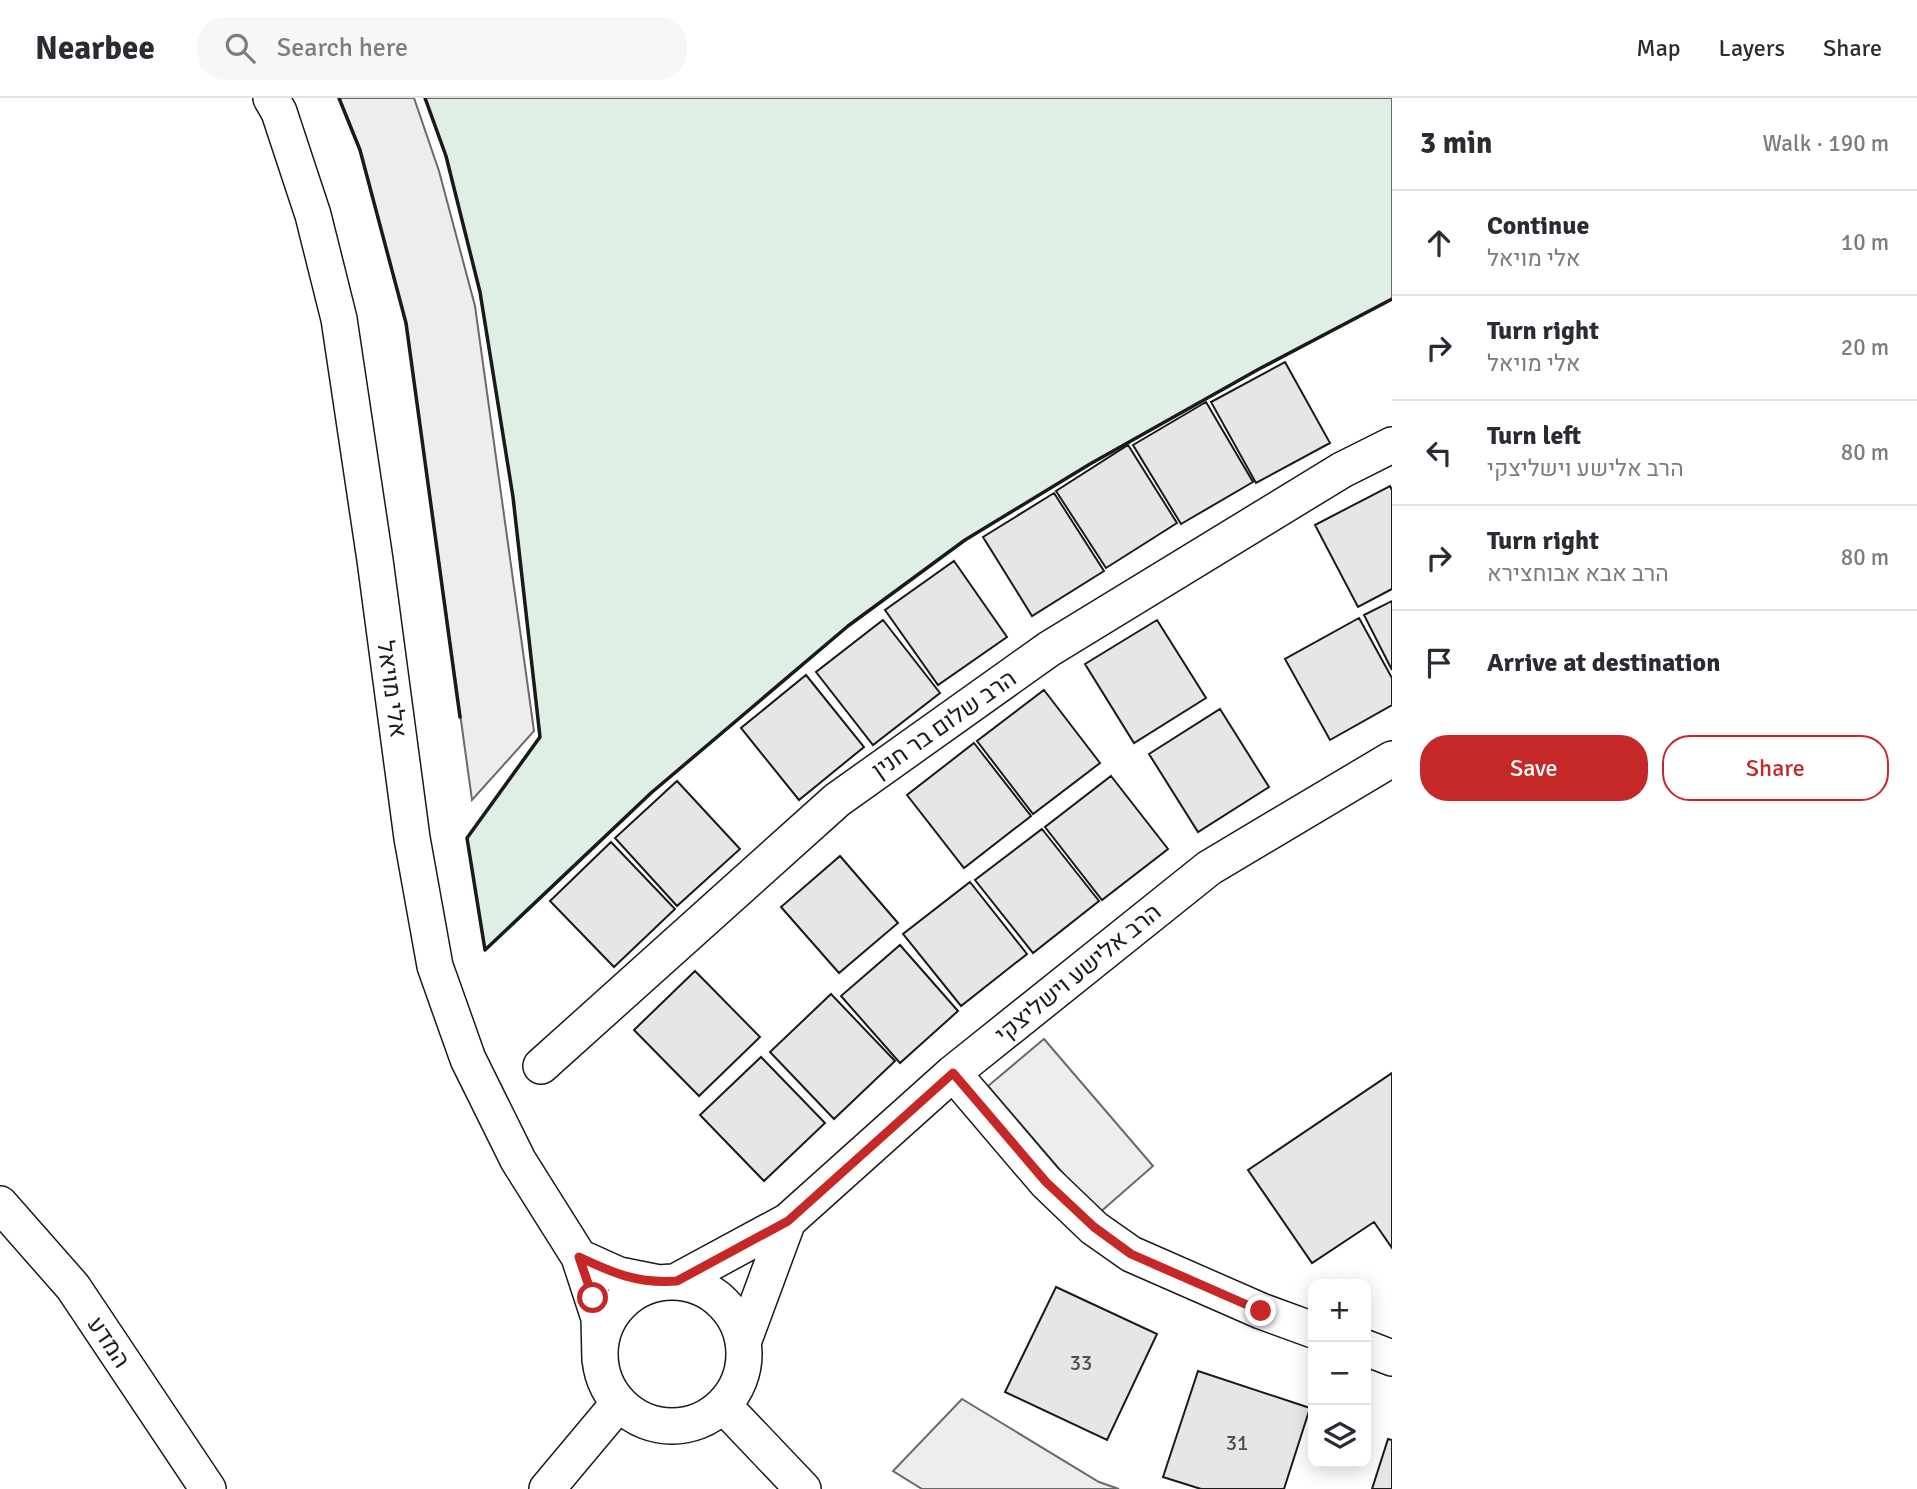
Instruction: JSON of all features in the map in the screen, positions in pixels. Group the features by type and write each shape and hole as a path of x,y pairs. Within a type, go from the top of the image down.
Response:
{"street":[{"name":"אלי מויאל","path":"271,98 279,112 313,215 339,319 412,838 435,966 468,1059 518,1160 579,1257 599,1318 600,1360"},
{"name":"הרב שלום בר חנין","path":"541,1066 837,800 1049,649 1342,470 1392,445"},
{"name":"הרב אלישע וישליצקי","path":"668,1282 788,1221 953,1073 1209,868 1392,759"},
{"path":"953,1073 1046,1182 1094,1227 1131,1254 1261,1311 1308,1328"},
{"name":"המדע","path":"0,1204 73,1287 208,1489"},
{"name":"הרב אלישע וישליצקי","path":"744,1340 788,1221"},
{"path":"579,1257 619,1275 668,1282 700,1287 720,1299 735,1317 744,1340 744,1363 738,1386 723,1405 708,1417 690,1424 671,1426 652,1423 619,1404 606,1384 600,1360 601,1339 608,1319 622,1302 638,1290 668,1282"},
{"path":"1371,1350 1392,1358"},
{"path":"547,1489 619,1404"},
{"path":"723,1405 803,1489"}],"green space":[{"path":"425,98 1392,98 1392,299 1259,369 1090,464 965,540 848,626 651,793 485,950 467,838 540,736 513,497 480,292 446,156"}],"shaded area":[{"path":"339,98 414,98 439,171 475,306 534,731 472,800 406,323 360,150"},
{"path":"1044,1039 1153,1166 1098,1214 988,1086"},
{"path":"962,1399 1099,1482 1119,1489 922,1489 893,1471"}],"building":[{"path":"1285,362 1330,443 1256,483 1211,402"},
{"path":"1206,402 1253,482 1181,524 1133,445"},
{"path":"1128,445 1177,523 1106,568 1056,491"},
{"path":"1390,486 1392,589 1358,607 1315,525"},
{"path":"1054,493 1104,571 1032,616 983,537"},
{"path":"954,561 1007,637 938,685 885,610"},
{"path":"1392,601 1392,670 1364,615"},
{"path":"1359,618 1392,678 1392,705 1330,740 1285,659"},
{"path":"883,620 940,693 873,745 816,672"},
{"path":"1157,620 1206,698 1134,743 1085,664"},
{"path":"806,675 864,747 799,800 741,728"},
{"path":"1044,690 1100,763 1033,814 977,741"},
{"path":"1220,709 1269,787 1198,832 1149,754"},
{"path":"974,743 1031,816 964,868 907,795"},
{"path":"1111,776 1168,849 1102,900 1045,827"},
{"path":"677,781 740,849 677,906 615,838"},
{"path":"1042,829 1099,901 1033,953 975,880"},
{"path":"611,842 675,909 614,967 550,901"},
{"path":"840,856 898,923 839,973 781,907"},
{"path":"970,882 1027,954 961,1006 903,934"},
{"path":"900,945 958,1011 900,1063 841,996"},
{"path":"695,971 760,1037 699,1096 634,1030"},
{"path":"831,994 895,1061 834,1119 770,1052"},
{"path":"761,1057 825,1123 764,1181 700,1115"},
{"path":"1392,1073 1392,1248 1374,1222 1312,1263 1248,1170"},
{"path":"1056,1287 1157,1334 1107,1440 1005,1392"},
{"path":"1198,1371 1308,1407 1284,1489 1201,1489 1163,1477"},
{"path":"1388,1439 1392,1440 1392,1489 1372,1489"}],"wall":[{"path":"339,98 360,150 406,323 460,717"},
{"path":"425,98 446,156 480,292 513,497 540,737 467,838 485,950 651,793 848,626 965,540 1090,464 1259,369 1392,299"}],"route":[{"path":"593,1298 579,1257 619,1275 659,1283 677,1281 788,1221 953,1073 1046,1182 1094,1227 1131,1254 1261,1311"}]}
